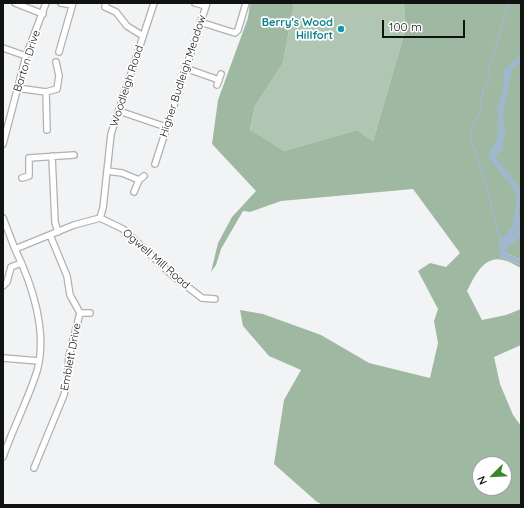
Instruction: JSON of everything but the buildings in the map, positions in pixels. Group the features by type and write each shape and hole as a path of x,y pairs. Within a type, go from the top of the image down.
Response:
{"street":[{"path":"15,3 43,14"},
{"name":"Barton Drive","path":"3,144 26,56 46,3"},
{"path":"60,52 73,4 61,3"},
{"path":"106,3 105,7 116,12 127,26 143,36"},
{"name":"Woodleigh Road","path":"100,218 104,208 111,134 154,3"},
{"path":"195,3 206,5"},
{"path":"200,22 235,33 238,30 246,3"},
{"name":"Higher Budleigh Meadow","path":"155,164 206,5"},
{"path":"3,48 26,56"},
{"path":"18,88 46,92 54,91 59,85 56,60"},
{"path":"185,68 218,82 221,74"},
{"path":"46,92 47,130"},
{"path":"119,111 166,127"},
{"name":"Higher Budleigh Meadow","path":"152,147 159,150"},
{"path":"52,156 55,222 58,232"},
{"path":"22,178 29,176 29,158 74,156"},
{"path":"107,171 141,178 134,192"},
{"path":"3,218 21,263 37,316 40,345 39,361 32,384 3,457"},
{"path":"15,249 74,225 100,218"},
{"name":"Ogwell Mill Road","path":"100,218 123,229 171,274 202,298 215,299"},
{"name":"Emblett Drive","path":"34,468 64,395 69,356 80,313 70,295 67,276 50,235"},
{"path":"3,286 7,282 11,267 21,263"},
{"name":"Emblett Drive","path":"80,313 90,313"},
{"path":"3,358 39,361"}],"green space":[{"path":"250,3 294,3 283,63 255,106 250,130 284,151 357,130 373,141 405,31 404,3 521,3 521,260 506,253 503,244 500,242 500,257 521,265 521,268 510,262 496,259 490,261 485,264 476,274 467,291 482,320 506,315 521,309 521,345 494,357 500,384 513,415 521,426 521,505 323,505 317,502 274,464 284,400 301,370 269,356 243,326 240,310 263,314 321,335 369,363 430,378 438,343 434,321 438,309 418,271 430,263 446,267 460,253 413,189 281,201 250,212 243,211 221,249 216,265 211,272 218,243 232,217 256,191 212,144 218,100 248,18"},
{"path":"294,3 404,3 405,31 373,141 357,130 284,151 250,131 255,106 283,63"}],"water":[{"path":"521,54 521,62 512,69 503,115 505,134 503,145 501,151 495,157 521,189 519,214 521,236 505,250 508,254 521,260 521,265 500,257 499,240 508,233 508,230 512,228 516,197 512,187 495,166 489,155 498,137 498,107 503,89 504,71"}],"waterway":[{"path":"500,239 484,177 470,136 472,126 481,112 480,104 484,88 491,79 488,71 509,3"}],"place":[{"name":"Berry's Wood Hillfort","path":"341,29"}]}
